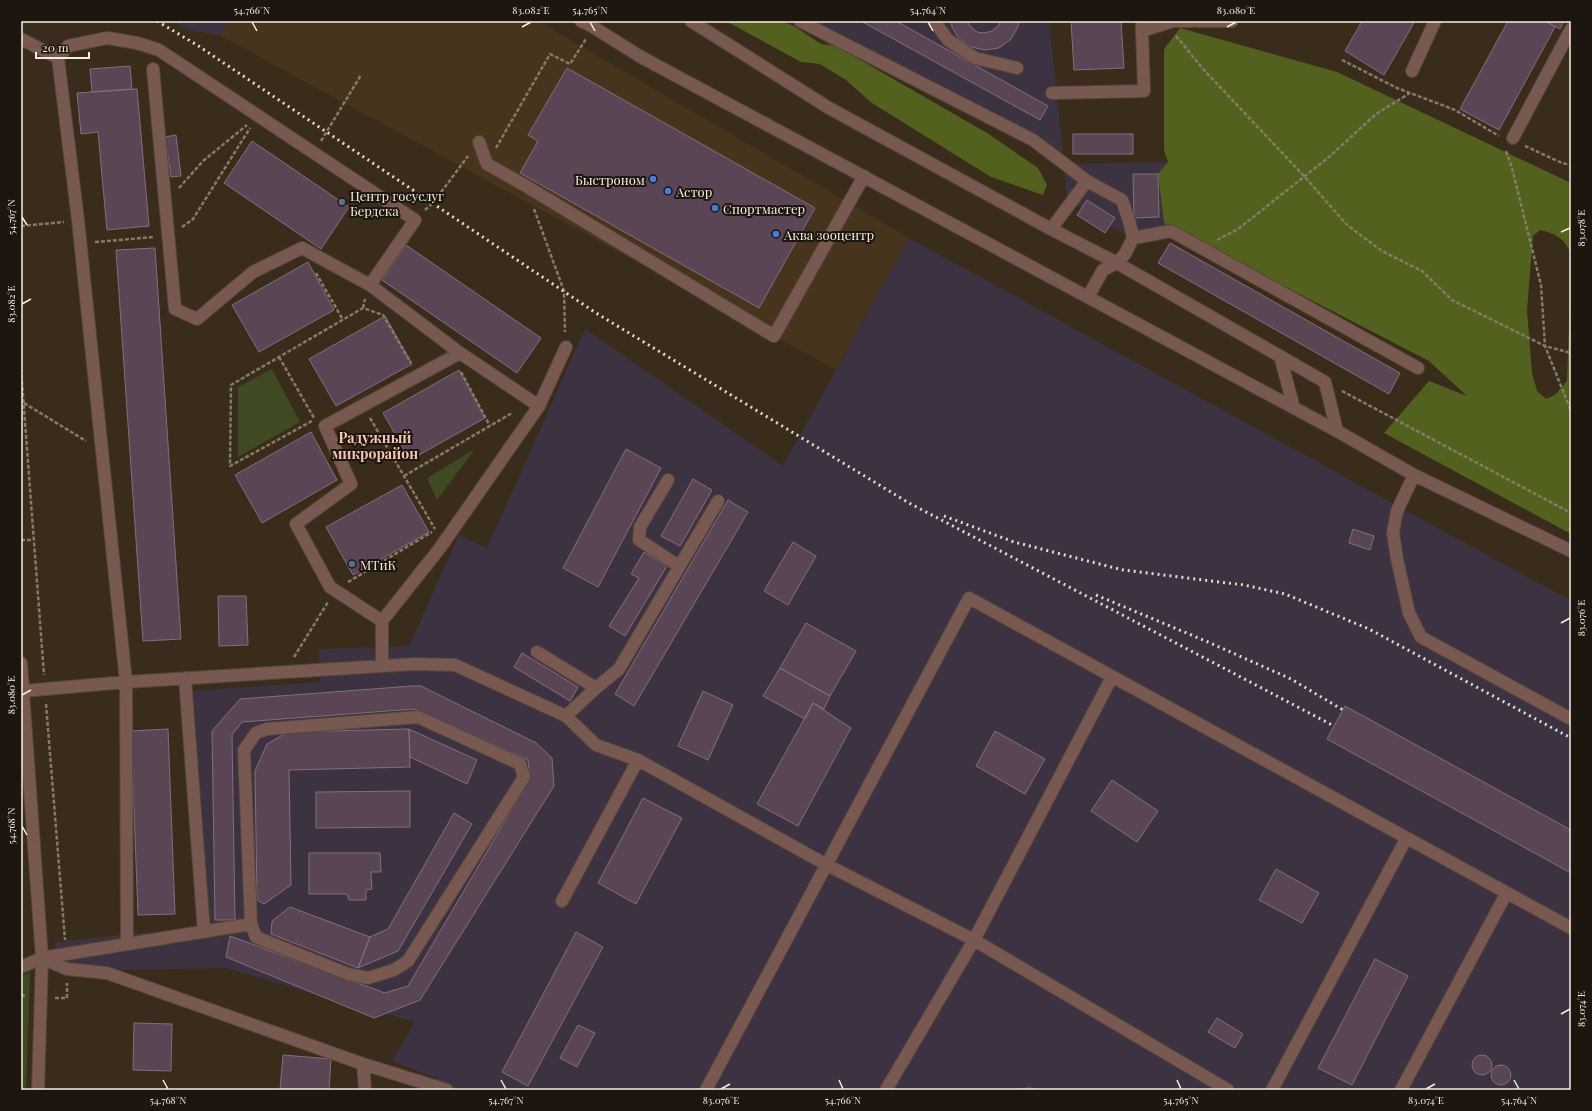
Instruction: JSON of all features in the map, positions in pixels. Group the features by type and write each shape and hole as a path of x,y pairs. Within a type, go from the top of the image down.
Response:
{"street":[{"path":"581,21 594,27 641,56 1337,431 1414,475 1571,551"},
{"path":"691,21 829,108 1051,229 1117,263 1325,382 1337,431"},
{"path":"800,21 1033,140 1087,181 1122,200 1133,238 1125,254 1117,263 1103,270 1088,297"},
{"path":"934,21 948,40 975,58 1017,68"},
{"path":"1052,93 1144,91 1142,26 1170,22 1232,21"},
{"path":"1412,71 1435,21"},
{"path":"1513,138 1571,29"},
{"path":"127,944 126,682 78,220 58,58 68,46 107,38 137,43 159,50 415,220 370,285"},
{"path":"21,39 58,58"},
{"path":"153,68 175,309 197,318 253,272 302,248 370,285 456,355 539,406"},
{"path":"478,142 487,164 774,336 864,176"},
{"path":"1051,229 1087,181"},
{"path":"1133,238 1171,231 1418,368"},
{"path":"382,666 382,621 440,548 539,406 566,347"},
{"path":"382,621 330,587 296,524 351,484 325,426 456,355"},
{"path":"1280,356 1294,408"},
{"path":"1414,475 1397,511 1393,533 1409,613 1422,637 1571,719"},
{"path":"668,480 640,527 639,540 680,566"},
{"path":"566,716 619,669 718,501"},
{"path":"706,1090 969,598 1506,894 1571,928"},
{"path":"537,652 596,688"},
{"path":"21,663 42,958 38,1090"},
{"path":"23,691 126,682 415,664 456,665 566,716 596,745 638,760 827,865 974,940 1228,1090"},
{"path":"886,1090 974,940 1112,677"},
{"path":"185,678 204,932"},
{"path":"418,717 520,764 524,777 408,961 394,970 368,978 348,974 256,937 251,924 244,750 256,733 267,729 418,717"},
{"path":"562,901 638,760"},
{"path":"1272,1090 1406,839"},
{"path":"1401,1090 1506,894"},
{"path":"21,967 42,958 251,924"},
{"path":"42,958 66,969 106,973 363,1064 447,1090"},
{"path":"363,1064 365,1090"}],"path":[{"path":"1170,22 1204,70 1304,176 1347,225 1382,251 1422,271 1452,300 1545,346 1571,353"},
{"path":"487,164 550,54 570,64 594,27"},
{"path":"1342,60 1397,88 1455,110 1501,137 1513,138 1562,163 1571,165"},
{"path":"314,154 361,74"},
{"path":"1200,248 1238,229 1329,157 1376,114 1410,93"},
{"path":"177,195 179,189 204,161 258,116"},
{"path":"80,243 168,236 193,219 258,116"},
{"path":"415,220 433,203 478,142"},
{"path":"1505,149 1516,183 1541,285 1545,346 1571,411"},
{"path":"526,186 564,291 566,347"},
{"path":"21,226 78,220"},
{"path":"302,248 343,320"},
{"path":"279,357 315,419 230,466 231,385 279,357 343,320 363,308 383,315 418,375"},
{"path":"456,355 490,426"},
{"path":"21,369 66,954"},
{"path":"1325,382 1571,513"},
{"path":"24,403 102,450"},
{"path":"284,672 335,590 435,530 362,405"},
{"path":"404,476 512,413"},
{"path":"21,540 34,540"}],"shaded area":[{"path":"173,21 228,21 219,35 191,31"},
{"path":"228,21 538,21 909,238 836,370 219,35"},
{"path":"795,21 1049,21 1064,164"},
{"path":"1168,162 1173,236 1133,238 1100,221 1072,202 1066,190 1064,164"},
{"path":"909,238 1571,601 1571,1090 432,1090 436,1078 392,1061 415,1022 225,968 56,971 54,942 210,926 193,691 320,682 318,649 409,646 459,535 487,548 585,329 783,466"}],"green space":[{"path":"726,21 780,21 794,26 821,44 836,46 987,133 1038,168 1047,185 1043,195 991,177 872,103 846,80 820,64 801,62"},
{"path":"1180,28 1337,72 1571,183 1571,254 1566,244 1555,235 1540,230 1533,236 1527,310 1532,373 1537,391 1546,399 1555,395 1567,381 1571,269 1571,534 1384,433 1429,381 1467,396 1429,361 1230,258 1173,236 1164,222 1158,174 1168,162 1164,150 1164,49"},
{"path":"272,369 300,422 238,457 238,387"},
{"path":"475,449 437,500 427,478"},
{"path":"30,973 26,1090 21,1090 21,976"}],"building":[{"path":"861,21 896,21 1048,106 1040,120"},
{"path":"951,21 967,21 977,32 984,33 992,31 1001,21 1019,21 1018,27 1011,39 999,48 985,50 971,47 959,39 952,27"},
{"path":"1071,21 1121,21 1124,68 1074,70"},
{"path":"1362,21 1415,21 1384,75 1345,51"},
{"path":"1508,21 1545,21 1555,27 1499,130 1460,109"},
{"path":"1545,21 1564,21 1560,29"},
{"path":"130,66 132,89 92,92 90,69"},
{"name":"Астор","path":"567,68 815,208 759,308 520,173 538,141 528,135"},
{"path":"137,89 149,226 107,230 98,132 81,134 77,93"},
{"path":"1073,134 1133,134 1133,154 1073,154"},
{"path":"176,135 181,176 171,177 165,137"},
{"path":"252,141 349,207 321,249 224,183"},
{"path":"1133,174 1158,174 1159,217 1134,218"},
{"path":"1087,200 1115,218 1105,233 1077,215"},
{"path":"1170,243 1400,373 1389,394 1158,263"},
{"path":"406,245 541,338 517,373 382,280"},
{"path":"155,248 181,639 143,641 116,250"},
{"path":"308,262 334,310 259,352 232,305"},
{"path":"385,316 412,364 336,406 309,359"},
{"path":"459,370 485,418 410,460 383,413"},
{"path":"311,432 337,480 262,523 235,475"},
{"path":"626,449 661,468 598,587 563,568"},
{"path":"693,479 712,490 680,546 661,536"},
{"path":"402,485 429,532 353,575 326,527"},
{"path":"728,500 748,512 634,706 615,694"},
{"path":"1353,529 1374,536 1370,550 1349,543"},
{"path":"793,542 816,556 788,605 764,591"},
{"path":"644,552 667,566 625,636 609,626 639,578 631,574"},
{"path":"218,596 246,596 248,645 219,646"},
{"path":"806,623 856,651 830,696 780,668"},
{"path":"522,653 578,687 570,701 514,667"},
{"path":"780,668 830,696 824,709 813,703 805,719 763,696"},
{"path":"421,686 536,743 552,758 554,786 420,1000 374,1018 226,957 230,936 385,993 408,986 530,778 528,760 414,709 242,722 232,735 235,920 215,920 212,731 240,699"},
{"path":"703,691 733,705 708,760 678,746"},
{"path":"813,703 851,728 798,826 757,804"},
{"path":"1345,706 1571,830 1571,873 1327,739"},
{"path":"168,729 175,914 138,915 131,731"},
{"path":"409,729 410,767 289,770 291,885 264,904 257,900 255,771 267,744 288,732"},
{"path":"409,729 477,760 467,784 410,757"},
{"path":"995,731 1045,759 1025,794 976,766"},
{"path":"1112,780 1158,811 1137,842 1091,811"},
{"path":"410,791 410,827 316,828 316,792"},
{"path":"643,798 682,818 636,904 598,883"},
{"path":"454,813 472,824 398,951 358,968 370,937 388,929"},
{"path":"309,853 380,853 381,872 371,872 372,889 366,890 366,900 349,900 347,894 309,894"},
{"path":"1276,869 1319,893 1302,923 1259,900"},
{"path":"290,907 370,937 358,968 271,934 272,921"},
{"path":"576,932 603,947 528,1086 502,1072"},
{"path":"1375,959 1408,976 1352,1085 1318,1068"},
{"path":"1217,1018 1243,1034 1235,1048 1208,1032"},
{"path":"134,1023 172,1024 171,1071 133,1070"},
{"path":"578,1025 595,1033 577,1067 560,1058"},
{"path":"283,1055 331,1059 329,1090 280,1090"},
{"path":"1482,1055 1489,1058 1492,1065 1489,1072 1482,1075 1475,1072 1472,1065 1475,1058"},
{"path":"1501,1065 1508,1068 1511,1075 1508,1082 1501,1085 1494,1082 1491,1075 1494,1068"},
{"path":"1029,1088 1044,1090 1014,1090"}],"railway":[{"path":"157,21 197,45 596,313 909,503 1334,726"},
{"path":"944,516 1014,542 1123,570 1244,585 1285,594 1369,629 1571,738"},
{"path":"1096,595 1291,679 1343,710"}],"place":[{"name":"Быстроном","path":"653,179"},
{"name":"Астор","path":"668,191"},
{"name":"Центр госуслуг Бердска","path":"342,202"},
{"name":"Спортмастер","path":"715,208"},
{"name":"Аква зооцентр","path":"776,234"},
{"name":"МТиК","path":"352,564"}],"district":[{"name":"Радужный микрорайон","path":"375,446"}]}
